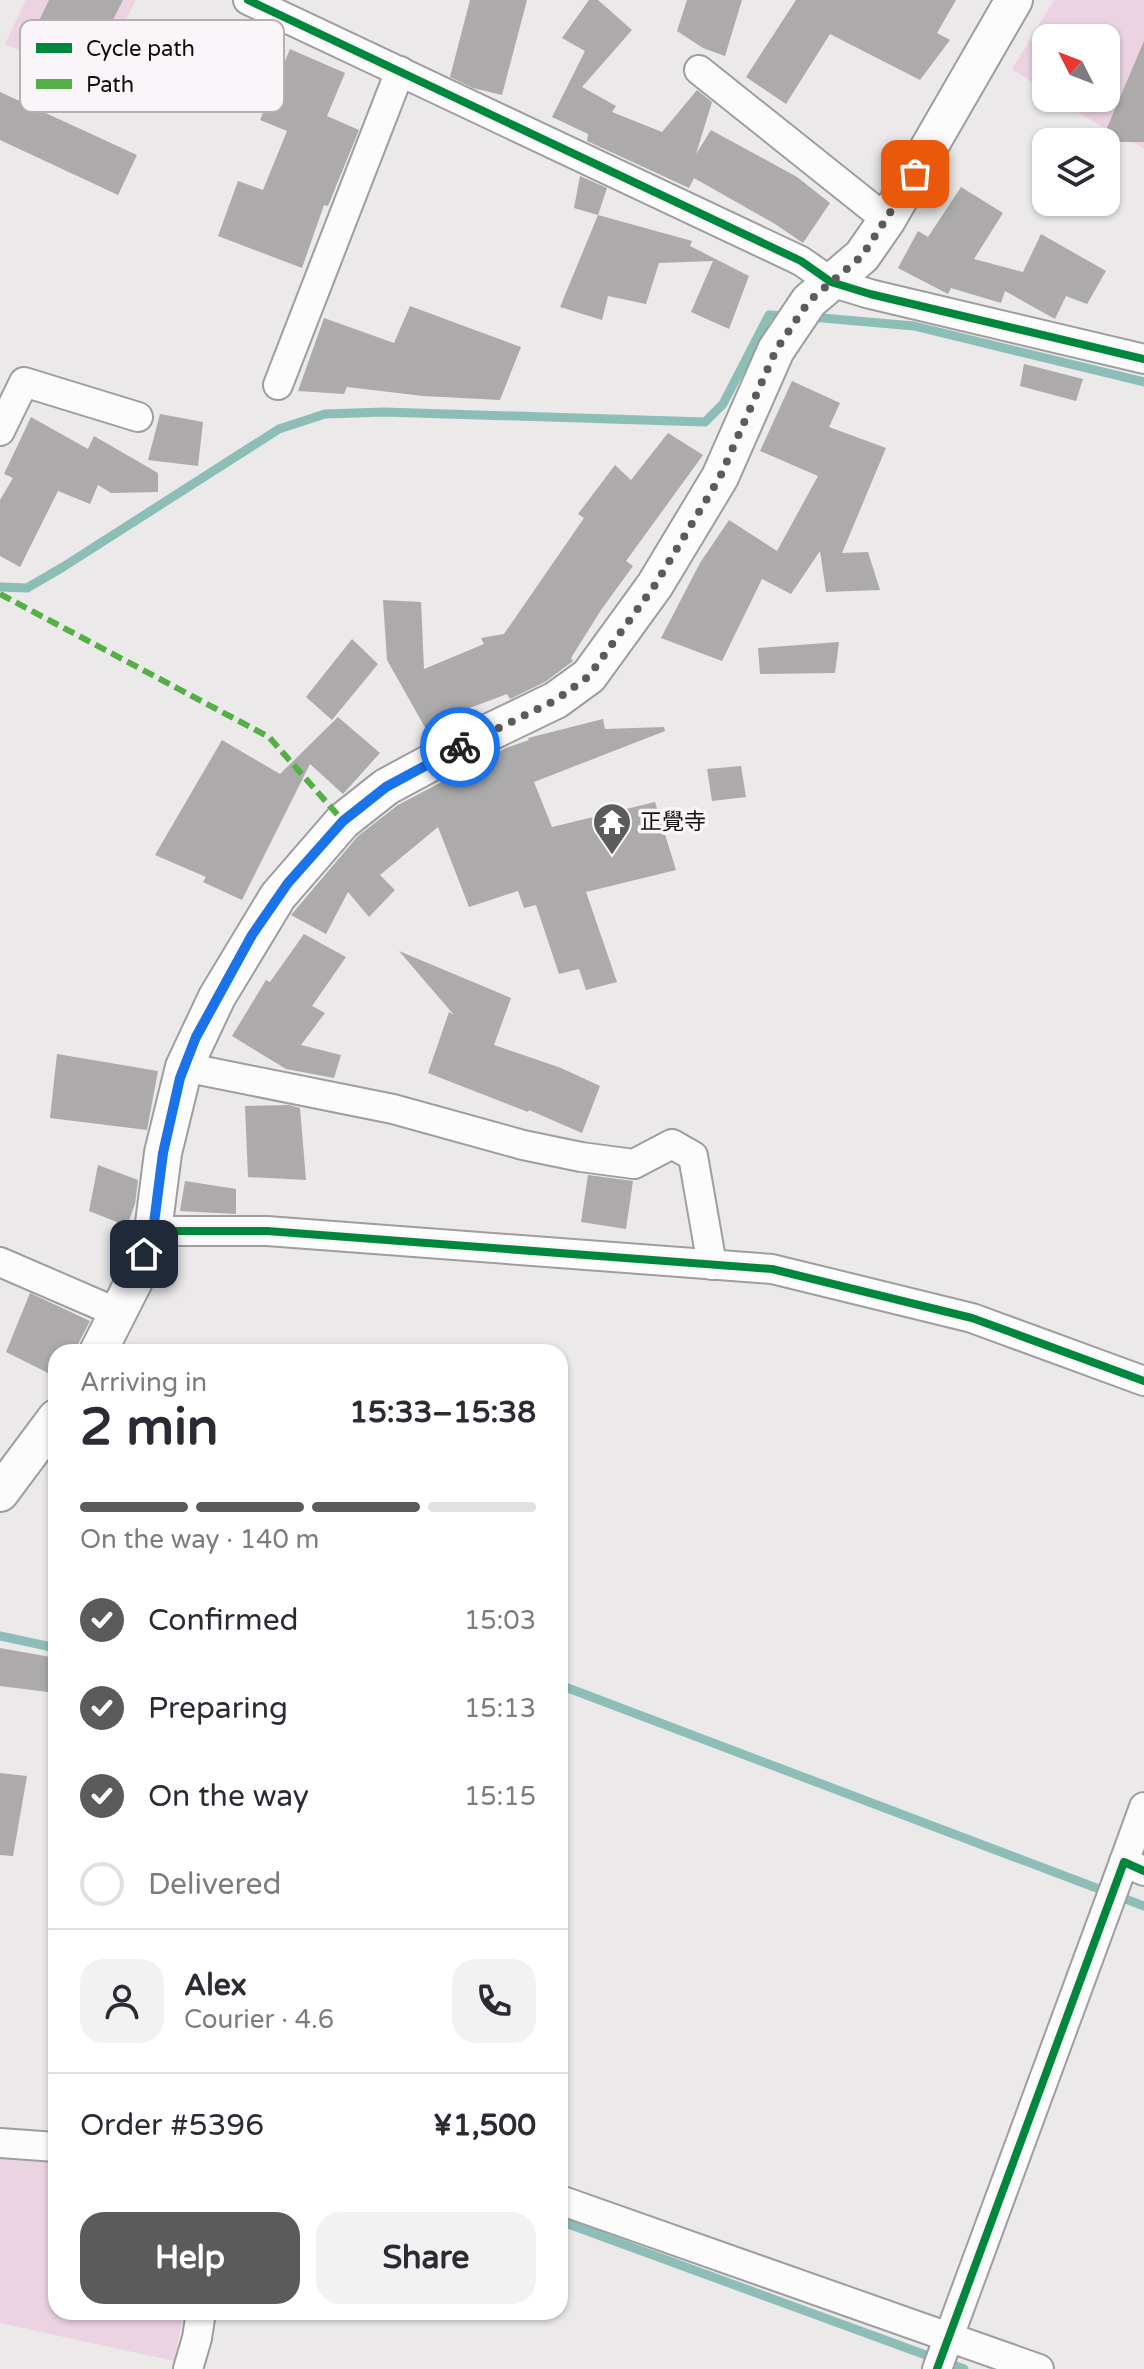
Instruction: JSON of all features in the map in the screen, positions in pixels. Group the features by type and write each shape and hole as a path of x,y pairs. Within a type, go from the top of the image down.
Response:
{"main road":[{"path":"102,1344 136,1277 153,1231 163,1153 184,1067 217,997 261,922 299,869 343,821 386,787 556,700 589,676 655,585 720,477 776,350 809,301 862,256 887,220 1014,0"},
{"path":"0,1493 48,1429"}],"street":[{"path":"248,0 801,261 831,282 1144,359"},
{"path":"699,70 887,220"},
{"path":"278,385 400,71"},
{"path":"0,431 24,382 138,417"},
{"path":"184,1067 393,1109 523,1145 581,1157 634,1164 672,1144 693,1156 712,1265"},
{"path":"153,1231 267,1231 772,1269 972,1318 1144,1381"},
{"path":"0,1262 118,1313"},
{"path":"937,2369 1134,1867 1144,1807"},
{"path":"0,2143 48,2146"},
{"path":"568,2203 1039,2369"},
{"path":"188,2369 200,2320"}],"shaded area":[{"path":"26,0 136,0 126,20 20,20 20,51 5,44"},
{"path":"1054,0 1144,0 1144,148 1120,136 1120,128 1106,128 1079,112 1120,112 1120,24 1039,24"},
{"path":"1032,36 1032,82 1012,69"},
{"path":"0,2158 48,2162 48,2320 182,2320 174,2361 0,2323"}],"building":[{"path":"49,0 123,0 113,20 39,20"},
{"path":"470,0 527,0 502,95 473,88 450,77"},
{"path":"589,0 598,0 632,30 582,87 616,106 612,112 662,132 697,90 712,102 696,154 711,130 797,177 830,203 803,243 694,178 689,188 587,141 588,134 552,117 585,51 562,38"},
{"path":"687,0 742,0 725,56 703,48 677,31"},
{"path":"796,0 956,0 937,33 950,40 920,80 830,34 786,104 746,77"},
{"path":"1144,41 1144,142 1120,142 1120,128 1107,128 1114,112 1120,112 1120,97"},
{"path":"290,49 345,73 327,116 359,130 328,206 324,205 302,268 218,236 238,181 263,190 287,131 260,120 263,112 284,112 284,63"},
{"path":"0,92 20,101 20,112 43,112 137,155 118,195 0,140"},
{"path":"580,176 607,188 598,215 574,208"},
{"path":"961,187 1003,213 974,259 1023,272 1041,234 1106,271 1087,304 1066,296 1055,319 1005,291 1001,303 951,288 948,294 898,268 918,231 928,237"},
{"path":"598,215 692,241 690,246 749,276 729,329 691,312 713,261 659,263 646,304 608,296 602,320 560,307"},
{"path":"410,306 521,347 500,400 423,396 347,387 344,394 298,391 324,318 394,343"},
{"path":"1024,364 1083,379 1076,401 1020,386"},
{"path":"792,381 840,403 829,427 886,448 842,553 868,552 880,590 826,592 820,551 791,594 762,579 722,661 661,638 700,563 729,520 777,551 818,476 760,451"},
{"path":"160,414 203,422 198,466 148,460"},
{"path":"31,417 88,449 94,436 158,473 158,492 111,493 98,485 90,504 58,491 20,567 0,556 0,500 13,478 4,474"},
{"path":"668,433 703,455 626,561 633,566 601,610 571,658 573,661 545,682 510,699 507,694 427,724 427,731 387,660 383,600 421,602 424,669 484,644 481,638 504,634 584,518 578,514 615,465 631,480"},
{"path":"352,639 378,664 332,720 306,697"},
{"path":"839,642 835,673 760,674 758,648"},
{"path":"338,717 380,753 343,794 310,764 242,900 203,882 206,877 155,855 222,740 280,774"},
{"path":"603,719 605,729 664,727 665,731 534,782 552,827 655,802 676,870 586,892 617,982 586,990 579,969 559,974 536,905 524,908 518,891 469,907 438,827 380,875 395,890 369,917 348,892 326,934 291,915 358,836 398,805 528,738"},
{"path":"741,766 746,797 712,801 707,769"},
{"path":"304,934 346,957 312,1006 325,1013 301,1045 341,1055 334,1078 286,1069 232,1036 266,980 270,982"},
{"path":"399,951 511,998 494,1045 561,1068 600,1086 582,1133 428,1073 449,1012 454,1015"},
{"path":"57,1054 158,1071 147,1130 50,1118"},
{"path":"289,1105 300,1108 306,1180 248,1177 245,1106"},
{"path":"98,1165 138,1180 135,1204 127,1226 89,1211"},
{"path":"588,1175 633,1181 626,1229 581,1222"},
{"path":"185,1181 236,1189 236,1214 180,1211"},
{"path":"30,1293 90,1321 78,1344 48,1344 48,1373 6,1352"},
{"path":"0,1648 48,1657 48,1692 0,1686"},
{"path":"0,1773 27,1776 13,1856 0,1855"}],"waterway":[{"path":"0,587 27,588 279,429 325,414 384,412 705,422 723,404 769,315 788,316"},
{"path":"811,317 914,326 1144,382"},
{"path":"0,1636 48,1646"},
{"path":"568,1688 1144,1906"},
{"path":"568,2224 964,2369"}],"marked path":[{"path":"0,594 269,737 343,821"}],"cycle path":[{"path":"248,0 801,261 831,282 1144,359"},
{"path":"153,1231 267,1231 772,1269 972,1318 1144,1381"},
{"path":"937,2369 1124,1862 1144,1871"}],"way so far":[{"path":"460,747 556,700 589,676 655,585 720,477 776,350 809,301 862,256 915,174"}],"place":[{"name":"正覺寺","path":"612,856"}],"route":[{"path":"144,1254 153,1231 163,1153 180,1078 196,1037 252,935 299,869 343,821 386,787 460,747"}]}
